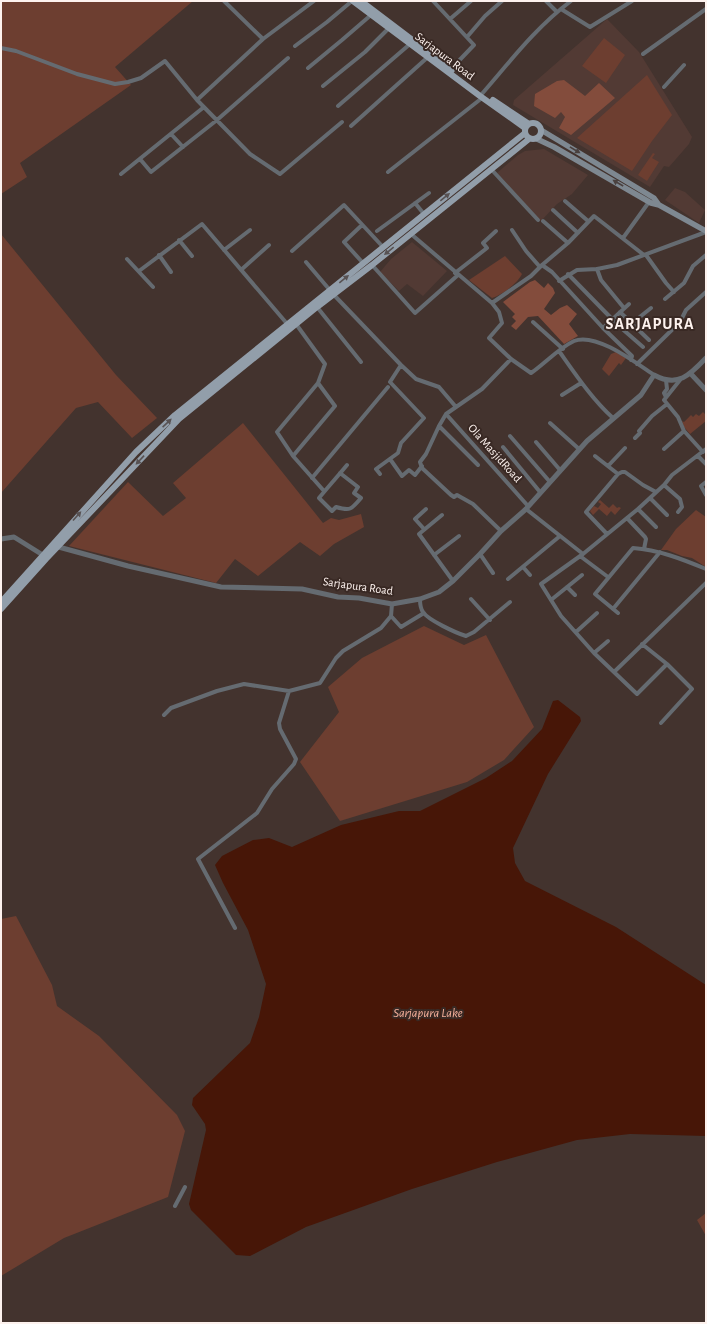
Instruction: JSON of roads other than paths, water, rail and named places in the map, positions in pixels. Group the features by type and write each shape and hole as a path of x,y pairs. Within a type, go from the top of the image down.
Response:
{"main road":[{"name":"Sarjapura Road","path":"352,1 389,28 405,37 410,44 428,57 450,69 481,96"},
{"name":"Sarjapura Road","path":"362,1 405,37 481,96 526,128"},
{"path":"292,326 317,307 363,263 526,128 536,124 541,130 654,198 659,205"},
{"path":"526,128 529,139"},
{"path":"537,139 541,130"},
{"path":"1,602 180,419 332,292 372,265 529,139 537,139 706,232"},
{"path":"589,167 592,161"},
{"path":"396,236 400,242"},
{"path":"1,609 45,556"}],"street":[{"path":"224,1 263,40"},
{"path":"197,100 263,40 314,1"},
{"path":"295,46 352,1"},
{"path":"434,1 474,45 450,69"},
{"path":"450,19 471,1"},
{"path":"466,37 485,16 502,1"},
{"path":"546,1 557,12"},
{"path":"388,172 481,96 526,42 557,12 571,1"},
{"path":"561,9 590,27 632,1"},
{"path":"643,54 706,9"},
{"path":"308,68 371,15"},
{"path":"323,86 365,52 389,28"},
{"path":"338,106 410,44"},
{"path":"1,48 16,51 77,74 115,84 141,78 165,61 197,100 250,154 280,174 342,122"},
{"path":"351,126 428,57"},
{"path":"140,159 151,172 217,120 288,58"},
{"path":"664,86 684,65"},
{"path":"121,174 204,107"},
{"path":"171,134 183,147"},
{"path":"492,169 540,220 568,244"},
{"path":"377,231 429,193"},
{"path":"565,201 588,221"},
{"path":"623,238 649,202"},
{"path":"415,203 424,214"},
{"path":"292,251 344,206 383,247"},
{"path":"553,210 578,233"},
{"path":"492,303 532,276 541,266 568,244 594,216 645,255 674,292"},
{"path":"139,271 202,224 325,364 318,383 277,432 293,456 324,491"},
{"path":"362,225 344,242 363,263"},
{"path":"224,250 250,230"},
{"path":"512,230 526,251 541,266 552,272 603,328 632,356 631,360"},
{"path":"372,265 415,312 487,248 483,243 496,231"},
{"path":"559,281 568,274 577,270 617,265 706,232"},
{"path":"411,234 492,303 499,312 502,323 489,338 511,359 531,373 574,341 585,340 602,343 654,375 666,380 680,380"},
{"path":"179,240 192,256"},
{"path":"241,270 269,245"},
{"path":"665,299 684,283 693,266 706,254"},
{"path":"159,256 172,272"},
{"path":"127,259 153,287"},
{"path":"306,262 332,292 401,365 416,379 439,387 456,406"},
{"path":"597,268 602,280 624,308"},
{"path":"568,274 642,347"},
{"path":"637,364 680,322 686,310 706,292"},
{"path":"603,328 629,304"},
{"path":"317,307 361,362"},
{"path":"631,324 651,308"},
{"path":"620,312 649,340"},
{"path":"533,322 561,350 581,383 599,406 613,418"},
{"path":"666,397 680,380 691,374 706,358"},
{"path":"501,531 473,504 457,494 454,497 451,495 422,466 420,462 426,454 446,414 482,389 511,359"},
{"path":"380,474 376,469 398,454 401,443 424,418 390,382 401,365"},
{"path":"691,374 706,390"},
{"name":"Sarjapura Road","path":"55,546 128,566 221,587 302,589 338,597 358,598 392,604 420,599 439,592 453,581 501,531 527,507 586,441 641,395 654,375"},
{"path":"666,380 667,389 664,393 666,397 664,400 678,417 684,431 704,451 672,476 638,509 582,555 541,584 561,616 594,654 637,694 667,664"},
{"path":"293,456 335,406 318,383"},
{"path":"562,395 581,383"},
{"path":"312,478 388,387"},
{"path":"635,438 640,433 639,430 652,416 667,404"},
{"name":"Ola MasjidRoad","path":"446,414 527,507 608,577"},
{"path":"550,423 579,449"},
{"path":"439,426 478,465"},
{"path":"664,450 684,431"},
{"path":"510,436 550,482"},
{"path":"536,442 560,470"},
{"path":"503,447 540,492"},
{"path":"608,466 625,448"},
{"path":"595,456 618,474"},
{"path":"698,456 706,464"},
{"path":"390,459 402,476 409,470 415,475 422,466"},
{"path":"340,473 358,487 354,492 361,498 352,508 347,510 336,507 332,511 319,498 324,491 347,465"},
{"path":"607,534 586,512 618,474 625,472 656,492"},
{"path":"706,482 701,486 706,495"},
{"path":"664,485 681,501 682,506 678,512"},
{"path":"650,498 667,515"},
{"path":"424,529 415,518 426,509"},
{"path":"638,509 656,528"},
{"path":"442,515 419,534 453,581"},
{"path":"627,518 646,539 644,548"},
{"path":"434,555 458,536"},
{"path":"508,579 560,536"},
{"path":"1,539 14,537 45,556"},
{"path":"618,613 595,594 633,548 644,548 678,557 706,569"},
{"path":"613,609 660,552"},
{"path":"480,554 493,573"},
{"path":"523,567 530,575"},
{"path":"551,600 582,575"},
{"path":"614,672 706,584"},
{"path":"567,587 575,595"},
{"path":"420,599 420,607 424,613 457,633 466,636 490,620 510,602"},
{"path":"471,599 490,620"},
{"path":"164,715 171,708 217,691 244,684 289,691 320,683 336,658 343,651 381,628 391,616 392,604"},
{"path":"391,616 401,627 424,613"},
{"path":"576,632 597,613"},
{"path":"594,654 608,641"},
{"path":"642,644 667,664 692,689 660,723"},
{"path":"235,928 198,859 257,813 272,789 294,764 296,759 280,729 279,723 289,691"},
{"path":"175,1206 185,1187"}],"water":[{"name":"Sarjapura Lake","path":"558,700 580,717 581,721 548,774 513,848 515,863 525,881 616,927 706,985 706,1136 630,1134 577,1140 497,1162 412,1189 306,1227 250,1256 236,1255 191,1210 189,1204 206,1130 205,1124 192,1105 193,1098 250,1043 259,1017 266,984 248,930 215,865 222,856 253,840 269,838 292,847 341,825 399,811 420,811 486,778 512,761 542,729 553,701"}],"district":[{"name":"SARJAPURA","path":"650,323"}]}
